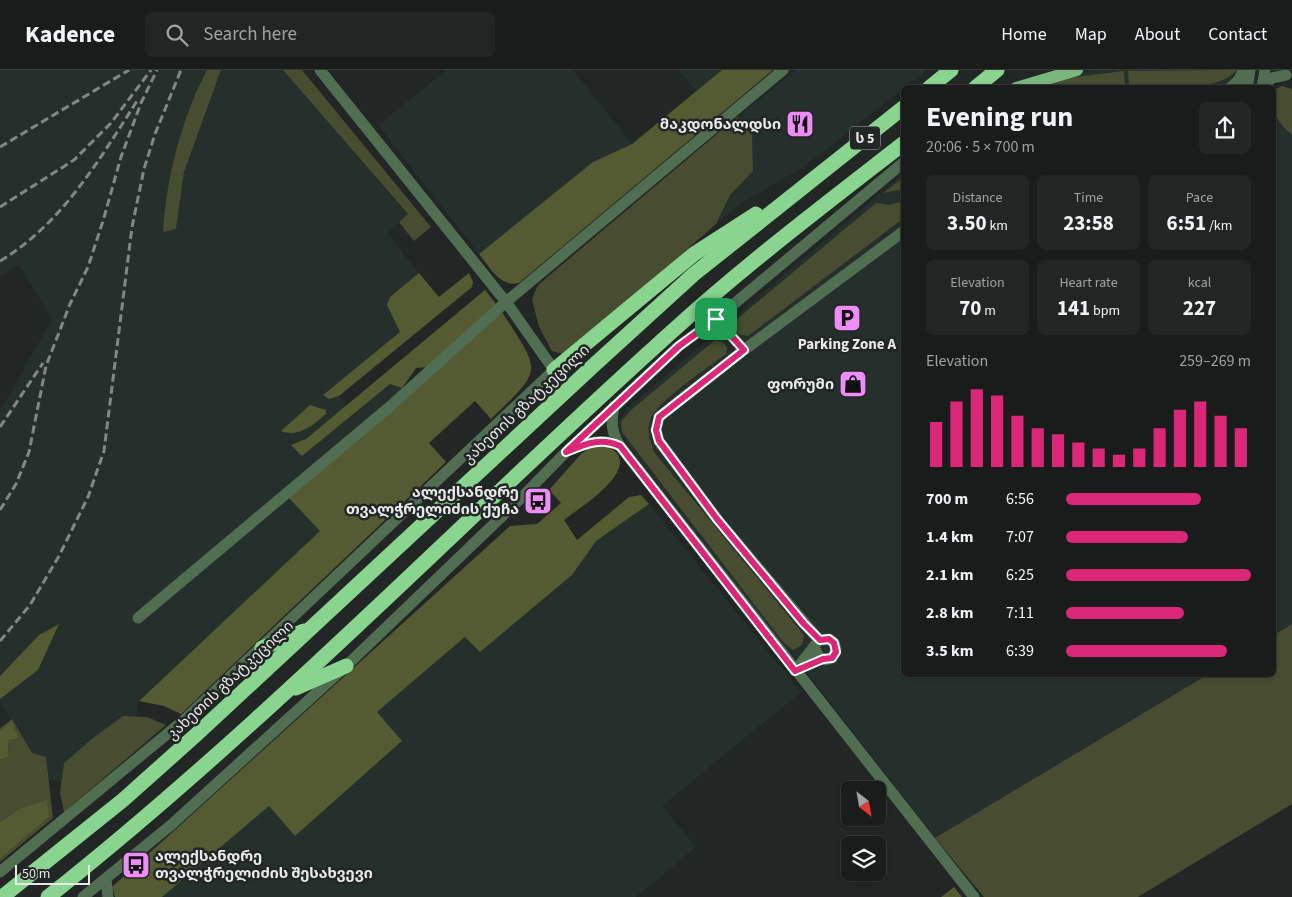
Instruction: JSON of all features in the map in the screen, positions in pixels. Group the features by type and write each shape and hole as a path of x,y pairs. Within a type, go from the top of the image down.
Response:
{"highway":[{"path":"933,85 952,70"},
{"path":"978,85 997,70"},
{"path":"994,85 1007,70"},
{"name":"კახეთის გზატკეცილი","path":"2,897 124,800 313,628 592,366 694,274 901,109"},
{"name":"ს 5","path":"48,897 152,812 286,693 677,327 769,250 901,145"},
{"path":"554,370 694,254 826,168"},
{"path":"262,648 313,628"},
{"path":"286,693 346,666"}],"main road":[{"path":"1026,85 1077,70"}],"street":[{"path":"320,70 506,302 554,370"},
{"path":"138,618 387,409 506,302 783,70"},
{"path":"1233,85 1244,70"},
{"path":"1247,85 1250,70"},
{"path":"1262,85 1264,70"},
{"path":"1264,85 1272,78 1286,74"},
{"path":"85,895 171,825 346,666 521,498 566,452 679,346 716,319 901,165"},
{"path":"823,659 817,655 817,644 717,519 659,441 656,430 659,417 744,350 901,233"},
{"path":"716,319 744,350"},
{"name":"კახეთის გზატკეცილი","path":"0,872 184,720 554,370"},
{"path":"614,406 611,422 613,436 620,446 974,897"},
{"path":"566,452 594,441 607,440 620,446"},
{"path":"829,639 836,646 834,655 829,659 823,659 795,671 817,644 829,639"},
{"path":"106,879 108,897"},
{"path":"85,895 102,897"}],"shaded area":[{"path":"0,70 207,70 200,83 176,154 165,204 164,232 176,229 184,172 221,70 283,70 408,215 387,233 419,273 390,297 387,305 401,332 323,395 334,398 339,396 347,406 305,439 302,456 390,384 402,388 288,497 320,531 139,700 136,717 123,716 64,763 61,782 47,780 46,757 32,753 0,702 0,699 38,670 59,624 39,635 0,676 0,411 52,319 19,265 0,276"},
{"path":"447,70 573,70 632,144 593,162 479,254 378,125"},
{"path":"679,70 722,70 696,91"},
{"path":"796,70 927,70 908,85 901,85 901,90 805,166 746,200 716,224 730,195 753,171 752,133 737,117"},
{"path":"1095,70 1242,70 1268,85 1035,85"},
{"path":"1276,118 1292,135 1292,624 1276,634"},
{"path":"901,176 901,677 1204,677 935,838 791,652 783,648 664,496 617,430 618,422 626,410"},
{"path":"649,504 801,692 662,806 696,847 636,897 162,897 269,806 295,836 402,742 377,712 466,637 480,652 572,575 596,541"}],"green space":[{"path":"207,70 221,70 184,172 176,229 163,232 168,191 177,149 190,108"},
{"path":"283,70 302,70 431,227 414,241 399,222 408,214"},
{"path":"722,70 773,70 519,283 512,284 506,282 491,270 479,254 593,162 632,144"},
{"path":"1237,70 1227,78 1215,83 1202,85 1129,85 1128,71"},
{"path":"1124,71 1125,85 1044,85 1075,77"},
{"path":"1282,86 1292,89 1292,135 1276,116 1276,89"},
{"path":"737,117 752,132 753,171 730,195 716,224 566,355 552,351 539,327 532,299 538,285"},
{"path":"901,179 901,190 883,193"},
{"path":"901,202 901,220 748,336 738,334 733,323 736,320 876,203 889,205"},
{"path":"419,273 439,297 469,273 473,282 472,287 339,396 329,399 323,395 400,332 387,305 390,297"},
{"path":"485,290 496,304 428,367 416,368 402,388 390,384 302,456 291,445 306,439"},
{"path":"502,312 530,359 531,369 528,379 521,389 491,419 475,401 429,443 446,462 181,714 164,706 139,701 320,531 288,497"},
{"path":"715,340 723,342 727,348 726,354 684,385 654,413 650,421 650,440 654,452 804,636 802,645 793,650 783,642 622,432 621,422 630,411"},
{"path":"310,405 326,410 326,414 300,432 288,433 281,431"},
{"path":"593,446 610,448 618,455 620,463 617,472 610,482 591,500 564,520 577,540 629,497 641,495 649,504 596,541 572,575 480,652 465,637 377,712 402,741 295,836 269,806 162,897 115,897 112,887 510,526 537,524 561,503 549,490 581,454"},
{"path":"59,624 38,670 0,699 0,676 39,635"},
{"path":"1292,624 1292,804 1138,897 984,897 935,838 1204,677 1276,677 1276,634"},
{"path":"123,716 147,717 166,725 64,812 60,792 64,763"},
{"path":"12,719 32,753 46,757 53,818 0,862 0,859 49,817 19,809 0,822 0,760 9,757 8,741 19,738 12,722 0,731 0,728"},
{"path":"12,721 19,738 8,741 9,757 0,760 0,731"},
{"path":"47,800 49,817 0,859 0,822 19,809"},
{"path":"954,887 962,897 941,897"}],"railway":[{"path":"0,147 129,70"},
{"path":"0,207 74,160 111,123 151,70"},
{"path":"0,510 16,484 29,452 46,366 70,304 88,267 121,157 141,103 157,70"},
{"path":"0,641 30,605 59,556 88,497 104,451 132,227 144,169 155,134 181,70"},
{"path":"0,261 22,246 61,210 93,168 137,101"},
{"path":"0,427 43,363"}],"place":[{"name":"მაკდონალდსი","path":"800,124"},
{"name":"Parking Zone A","path":"847,318"},
{"name":"ფორუმი","path":"853,384"},
{"name":"ალექსანდრე თვალჭრელიძის ქუჩა","path":"538,501"},
{"name":"ალექსანდრე თვალჭრელიძის შესახვევი","path":"136,865"}],"route":[{"path":"716,319 744,350 659,417 656,430 659,441 717,519 804,624 820,640 826,638 832,640 836,646 836,652 832,658 823,659 795,671 620,446 607,440 594,441 566,452 679,346 716,319"}]}
